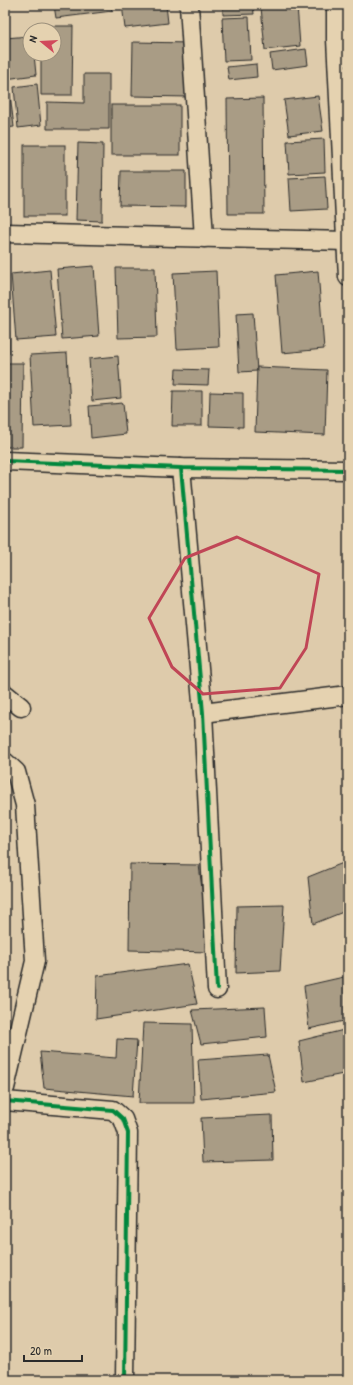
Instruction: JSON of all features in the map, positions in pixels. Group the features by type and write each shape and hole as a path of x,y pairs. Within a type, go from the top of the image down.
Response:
{"street":[{"path":"189,5 204,238"},
{"path":"336,5 342,39 348,277"},
{"path":"5,233 347,241"},
{"path":"5,461 180,468 348,470"},
{"path":"180,468 203,713 217,989"},
{"path":"5,694 21,708"},
{"path":"203,713 348,696"},
{"path":"5,762 16,772 25,805 35,961 5,1088"},
{"path":"5,1101 113,1110 124,1119 128,1133 125,1380"}],"highlighted area":[{"path":"237,537 319,574 306,648 280,688 203,694 172,667 149,618 185,558"}],"building":[{"path":"54,5 111,5 112,11 56,18"},
{"path":"122,5 166,5 168,23 125,28"},
{"path":"223,5 253,5 254,14 223,15"},
{"path":"297,5 300,46 265,50 261,7"},
{"path":"249,17 251,60 224,61 222,18"},
{"path":"62,26 73,26 72,95 41,95 41,62 62,62"},
{"path":"22,37 22,62 35,62 36,75 5,79 5,38"},
{"path":"133,42 190,43 189,97 132,96"},
{"path":"306,49 308,65 272,70 270,54"},
{"path":"256,64 257,77 229,80 227,67"},
{"path":"84,74 109,74 109,129 47,129 47,102 84,103"},
{"path":"37,84 41,125 18,128 14,87"},
{"path":"9,86 14,127 5,128 5,87"},
{"path":"318,96 323,131 289,135 284,100"},
{"path":"263,98 264,214 228,214 227,99"},
{"path":"111,105 180,105 180,155 111,155"},
{"path":"324,139 325,172 289,174 287,141"},
{"path":"78,143 103,144 102,221 76,220"},
{"path":"24,145 65,145 65,216 24,216"},
{"path":"121,171 186,171 186,207 120,206"},
{"path":"325,176 327,209 291,211 289,178"},
{"path":"94,266 99,336 62,339 57,269"},
{"path":"116,268 155,268 157,337 118,338"},
{"path":"50,270 56,337 16,340 11,274"},
{"path":"216,271 219,347 177,349 173,273"},
{"path":"318,271 324,349 282,353 276,275"},
{"path":"5,290 8,327 5,328"},
{"path":"253,313 257,371 239,372 236,314"},
{"path":"5,332 9,332 9,353 5,353"},
{"path":"67,353 71,425 34,427 30,355"},
{"path":"118,356 121,398 92,401 89,359"},
{"path":"5,363 23,363 22,447 5,447"},
{"path":"257,367 327,370 325,435 255,432"},
{"path":"176,369 209,370 208,385 175,384"},
{"path":"173,391 202,391 202,426 172,426"},
{"path":"210,392 243,393 243,427 209,426"},
{"path":"123,403 126,434 91,438 89,406"},
{"path":"348,861 348,910 313,924 308,877"},
{"path":"130,864 199,865 210,952 129,950"},
{"path":"284,905 280,971 236,973 237,906"},
{"path":"188,964 197,1004 96,1019 97,976"},
{"path":"348,976 348,1020 309,1029 304,986"},
{"path":"265,1007 267,1037 201,1044 192,1010"},
{"path":"143,1023 192,1024 194,1103 139,1103"},
{"path":"348,1029 348,1073 304,1082 299,1041"},
{"path":"117,1039 137,1040 133,1096 44,1088 40,1052 116,1058"},
{"path":"268,1055 276,1092 201,1099 198,1060"},
{"path":"272,1115 273,1160 203,1162 201,1118"}],"cycle path":[{"path":"5,461 181,468 348,470"},
{"path":"181,468 203,713 217,989"},
{"path":"5,1101 113,1110 123,1119 128,1133 125,1380"}]}
